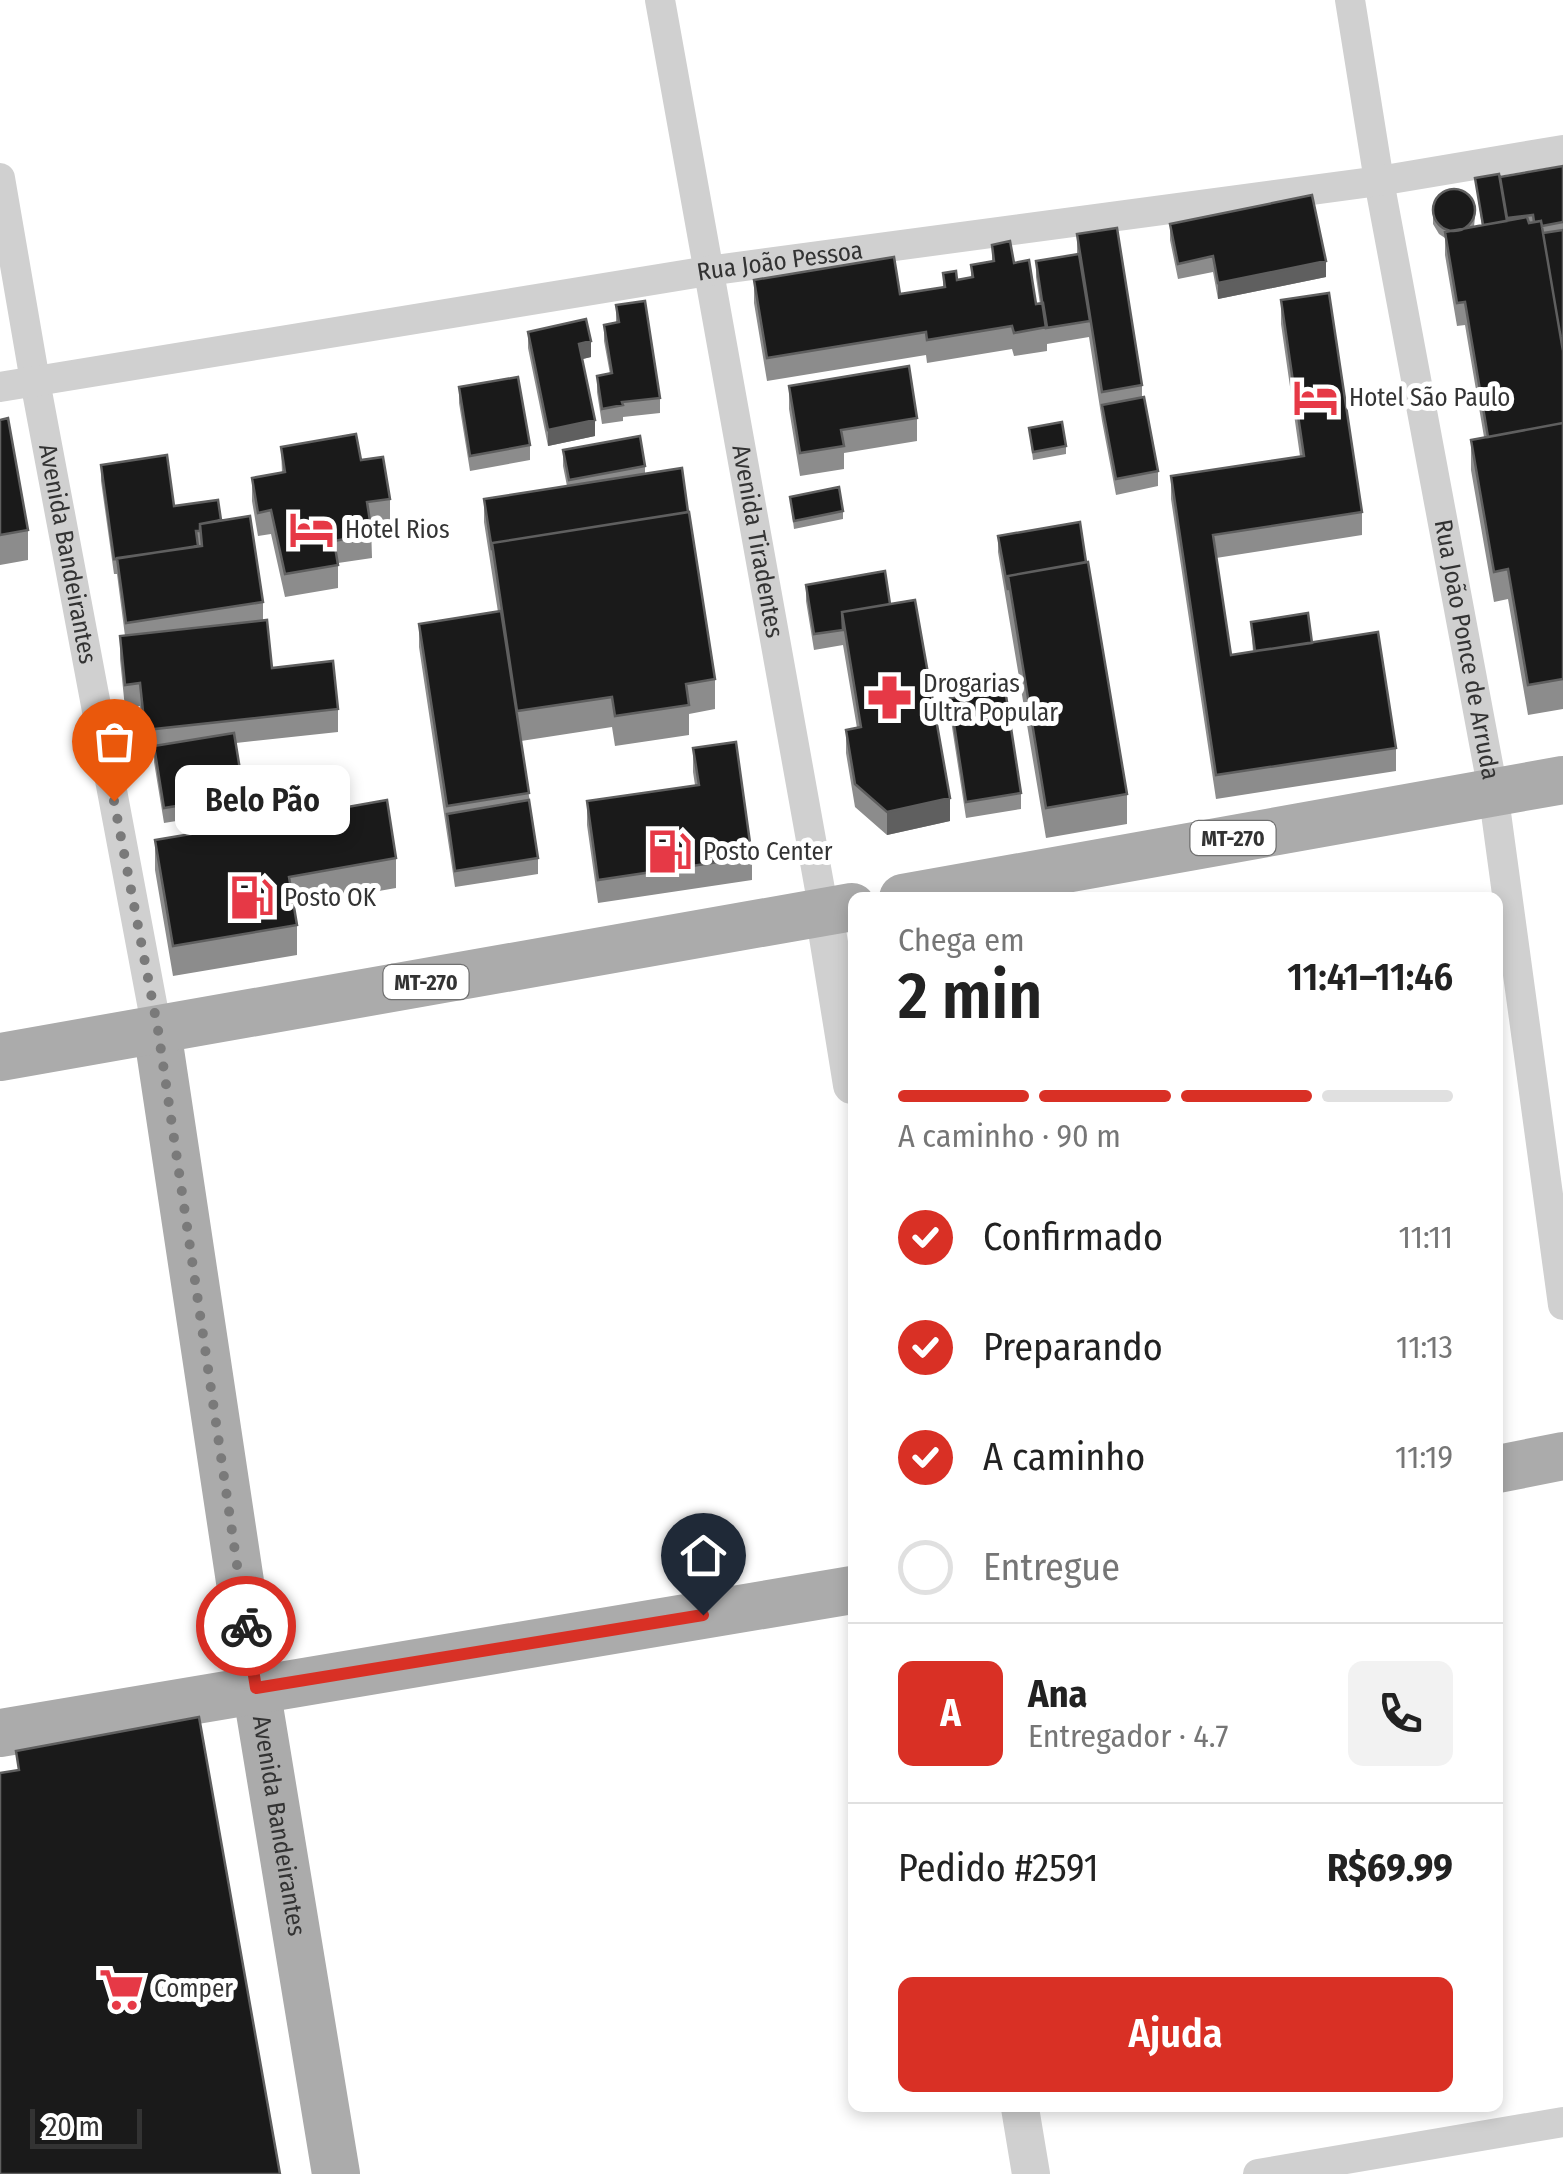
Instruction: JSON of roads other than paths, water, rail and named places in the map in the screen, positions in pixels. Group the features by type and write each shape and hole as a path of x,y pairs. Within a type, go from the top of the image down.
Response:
{"main road":[{"name":"MT-270","path":"937,892 1563,780"},
{"name":"MT-270","path":"0,1057 838,909"},
{"name":"Avenida Bandeirantes","path":"158,1030 256,1688 336,2174"},
{"path":"1503,1468 1563,1456"},
{"path":"0,1733 848,1591"}],"street":[{"name":"Avenida Tiradentes","path":"660,0 708,271 838,909 848,1035"},
{"name":"Rua João Ponce de Arruda","path":"1350,0 1379,180 1494,791 1563,1304"},
{"name":"Rua João Pessoa","path":"0,388 708,271 1379,180 1563,150"},
{"name":"Avenida Bandeirantes","path":"0,178 158,1030"},
{"path":"1021,2112 1031,2174"},
{"path":"1258,2174 1563,2122"}],"place":[{"name":"Hotel São Paulo","path":"1316,398"},
{"name":"Hotel Rios","path":"312,530"},
{"name":"Drogarias Ultra Popular","path":"890,698"},
{"name":"Belo Pão","path":"114,801"},
{"name":"Posto Center","path":"670,852"},
{"name":"Posto OK","path":"251,898"},
{"name":"Comper","path":"121,1989"}]}
